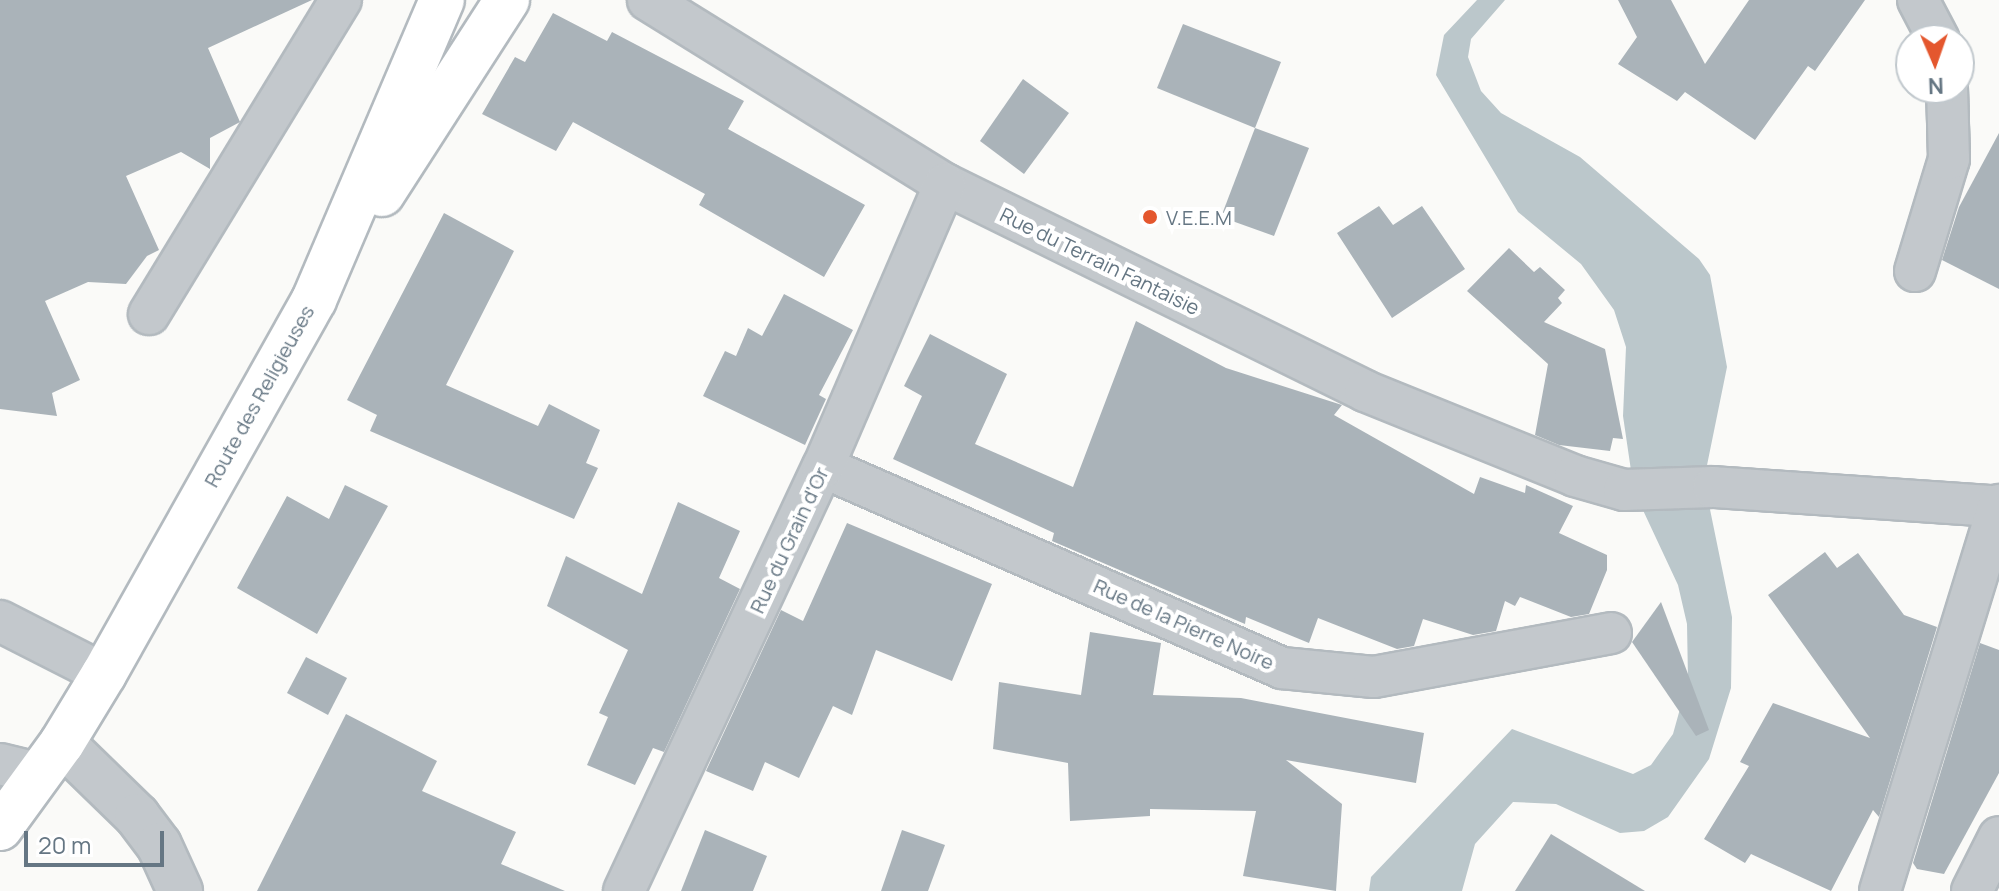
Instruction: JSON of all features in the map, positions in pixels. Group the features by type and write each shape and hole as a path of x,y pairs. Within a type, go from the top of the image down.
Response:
{"main road":[{"name":"Route des Religieuses","path":"0,828 34,760 104,674 314,300 442,0"},
{"path":"314,300 507,0"}],"street":[{"path":"149,314 341,0"},
{"name":"Rue du Terrain Fantaisie","path":"648,0 945,184 1365,391 1575,476 1624,490 1713,487 1997,505"},
{"path":"1918,0 1931,24"},
{"path":"1915,271 1949,159 1947,104"},
{"name":"Rue du Grain d'Or","path":"624,891 823,467 945,184"},
{"name":"Rue de la Pierre Noire","path":"823,467 1282,668 1374,677 1611,633"},
{"path":"1880,891 1997,505"},
{"path":"0,621 104,674"},
{"path":"34,760 137,816 159,845 180,891"},
{"path":"1972,891 1999,837"}],"shaded area":[{"path":"1477,0 1505,0 1471,39 1468,57 1481,91 1501,113 1580,157 1699,259 1710,275 1727,367 1704,480 1732,617 1731,688 1709,759 1668,817 1644,831 1620,833 1556,804 1513,802 1475,844 1462,891 1369,891 1371,877 1512,729 1633,774 1651,765 1673,734 1688,680 1687,624 1678,585 1634,491 1623,416 1626,347 1614,310 1581,264 1518,212 1436,75 1444,35"}],"building":[{"path":"0,0 312,0 208,48 240,122 210,138 210,169 181,152 126,176 159,250 147,256 126,284 88,282 45,301 80,380 52,393 57,416 0,409"},
{"path":"1618,0 1671,0 1705,64 1749,0 1865,0 1815,71 1808,66 1755,140 1685,92 1677,101 1618,64 1637,37"},
{"path":"553,13 607,41 612,32 744,101 728,129 865,205 824,277 699,205 705,194 573,122 556,151 482,114 515,57 525,62"},
{"path":"1183,24 1281,62 1255,128 1157,88"},
{"path":"1023,79 1069,113 1024,174 980,141"},
{"path":"1255,128 1309,148 1274,236 1221,217"},
{"path":"1999,133 1999,289 1942,260 1959,207"},
{"path":"1379,206 1393,225 1422,206 1465,269 1392,318 1337,233"},
{"path":"444,213 514,251 446,385 538,426 549,404 600,430 586,463 598,468 574,519 370,431 377,415 347,400"},
{"path":"1509,248 1534,272 1540,267 1565,290 1558,298 1562,303 1544,322 1605,349 1623,439 1613,438 1610,451 1559,445 1535,435 1548,364 1467,291"},
{"path":"784,294 853,330 819,395 826,399 805,445 703,396 725,351 736,356 748,328 762,336"},
{"path":"1136,321 1226,368 1342,405 1334,415 1474,494 1480,477 1525,493 1526,485 1573,506 1559,533 1607,555 1607,570 1589,614 1571,617 1520,597 1515,606 1505,601 1496,631 1473,635 1423,619 1414,646 1397,649 1318,618 1309,643 1246,617 1245,624 1052,541 1054,533 893,459 922,396 904,386 930,334 1007,374 975,444 1073,487"},
{"path":"345,485 388,506 317,634 237,588 287,496 329,519"},
{"path":"678,502 740,531 719,578 740,589 664,752 653,748 635,785 587,765 608,717 599,713 628,650 547,606 566,556 642,594"},
{"path":"847,523 992,584 952,681 876,650 852,715 833,706 799,778 765,762 753,791 706,771 781,610 803,621"},
{"path":"1825,552 1837,568 1858,553 1904,615 1937,627 1879,817 1873,810 1831,891 1751,854 1745,863 1704,839 1749,766 1740,762 1773,703 1870,738 1768,595"},
{"path":"1661,602 1709,730 1696,736 1632,642"},
{"path":"1090,632 1161,643 1153,695 1241,698 1424,733 1416,783 1286,760 1342,804 1336,891 1243,876 1256,811 1150,809 1150,816 1070,821 1068,763 993,749 999,682 1081,695"},
{"path":"1980,643 1999,650 1999,773 1944,874 1917,869 1913,863"},
{"path":"306,657 347,678 328,715 287,693"},
{"path":"346,714 437,761 422,791 516,832 501,864 565,891 257,891"},
{"path":"705,830 767,856 753,891 681,891"},
{"path":"902,830 945,845 928,891 881,891"},
{"path":"1551,834 1645,891 1515,891"}],"place":[{"name":"V.E.E.M","path":"1150,217"}]}
